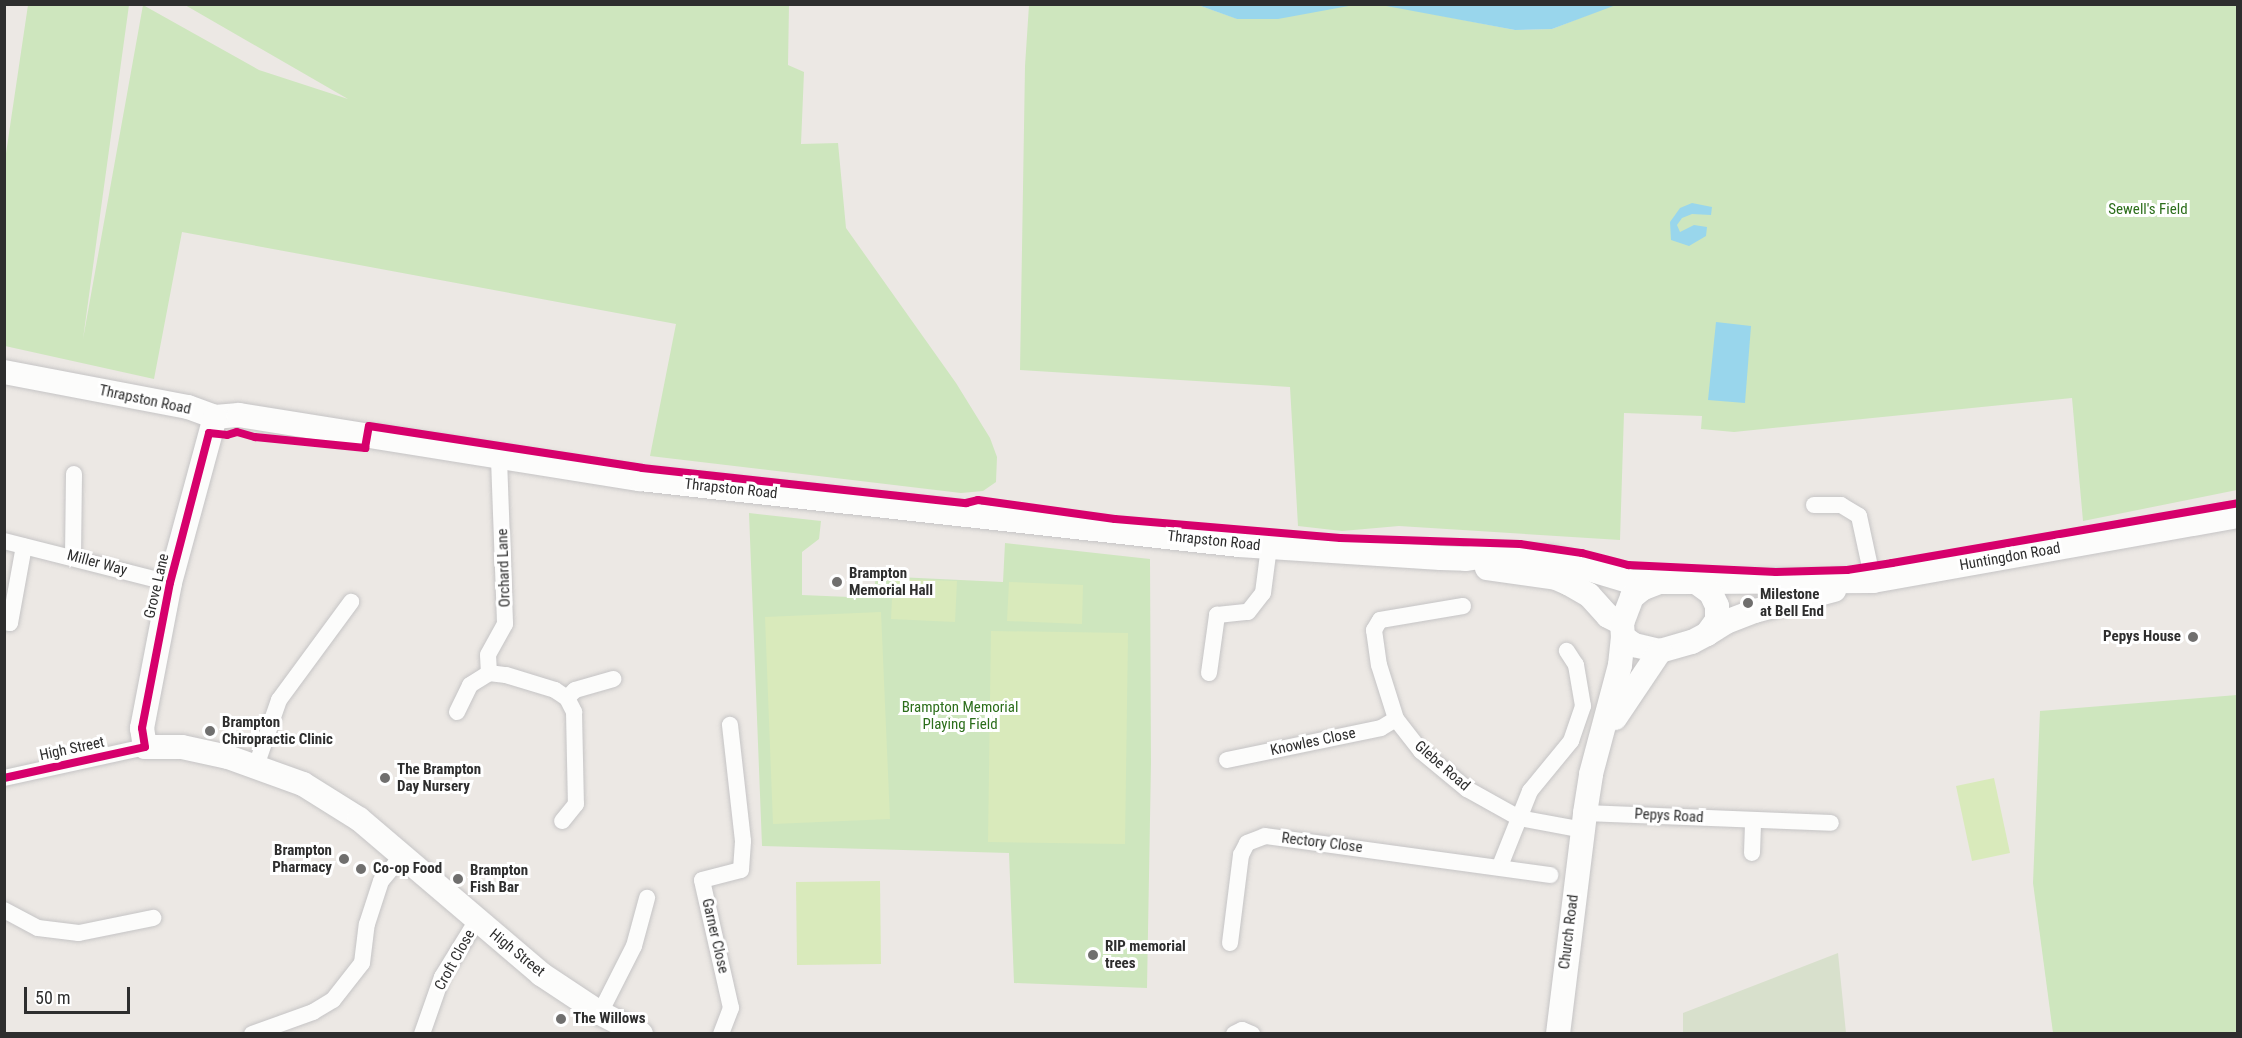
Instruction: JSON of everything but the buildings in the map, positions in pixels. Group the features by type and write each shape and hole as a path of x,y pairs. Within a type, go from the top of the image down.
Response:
{"main road":[{"name":"Thrapston Road","path":"4,372 188,407 215,417 239,415 499,459 652,481 1175,539 1465,559 1494,555 1552,558 1632,582 1870,581"},
{"name":"Grove Lane","path":"145,747 142,729 170,583 215,417"},
{"name":"Huntingdon Road","path":"1870,581 2238,516"},
{"name":"Thrapston Road","path":"1465,559 1493,570 1562,581 1589,595 1634,645 1660,651"},
{"path":"1602,738 1641,676 1660,651 1692,642 1726,622 1755,611 1870,581"},
{"name":"Thrapston Road","path":"1622,630 1632,597 1659,582"},
{"path":"1696,582 1712,593 1717,606 1717,620 1707,633"},
{"path":"1584,822 1591,774 1620,665 1622,630"},
{"name":"High Street","path":"145,747 182,747 228,757 303,784 359,819 541,974 600,1013 641,1034"},
{"name":"Church Road","path":"1558,1034 1584,822"}],"street":[{"name":"Orchard Lane","path":"489,673 488,655 505,624 499,459"},
{"path":"73,556 74,474"},
{"path":"1814,505 1841,505 1859,516 1870,581"},
{"name":"Miller Way","path":"4,541 73,556 170,583"},
{"path":"4,622 10,623 24,546"},
{"path":"1209,673 1218,615 1248,612 1263,593 1269,547"},
{"path":"256,766 279,700 351,602"},
{"name":"Glebe Road","path":"1463,606 1380,620 1374,630 1379,665 1396,719 1421,751 1467,789 1519,818 1584,822"},
{"path":"1500,866 1530,790 1572,741 1583,706 1576,665 1567,651"},
{"path":"457,712 470,685 489,673 506,675 555,690 567,698 574,712 576,804 562,821"},
{"path":"567,698 575,690 613,679"},
{"name":"Knowles Close","path":"1227,760 1381,728 1396,719"},
{"name":"Garner Close","path":"721,1034 731,1008 702,880 741,870 743,841 730,725"},
{"name":"High Street","path":"4,778 145,747"},
{"path":"1752,853 1753,820"},
{"name":"Pepys Road","path":"1584,822 1753,820 1831,823"},
{"name":"Rectory Close","path":"1230,943 1240,855 1247,843 1266,836 1500,866 1550,875"},
{"path":"252,1034 313,1012 333,1000 362,963 367,924 381,881 402,856"},
{"path":"600,1013 634,946 647,898"},
{"path":"4,910 39,928 79,933 153,918"},
{"name":"Croft Close","path":"422,1034 442,976 477,920"},
{"path":"1234,1034 1242,1030 1252,1034"}],"green space":[{"name":"Sewell's Field","path":"1381,4 1515,30 1552,29 1616,4 2237,5 2237,490 2083,521 2072,398 1734,432 1701,429 1702,416 1624,413 1620,540 1399,526 1342,531 1298,526 1290,387 1020,370 1025,66 1029,5 1198,5 1238,19 1354,5"},
{"path":"28,5 129,5 83,339 143,5 259,70 348,99 185,5 789,5 788,65 804,72 801,144 838,143 846,228 956,383 990,438 997,457 996,482 983,491 961,493 650,456 676,324 182,232 154,379 5,346 5,160"},
{"name":"Brampton Memorial Playing Field","path":"749,513 821,521 819,539 802,552 802,595 873,598 876,576 1003,582 1005,543 1150,559 1151,763 1147,988 1014,983 1009,853 762,846"},
{"path":"893,579 957,581 955,622 891,619"},
{"path":"1009,582 1083,585 1082,624 1007,621"},
{"path":"881,612 890,819 773,824 765,617"},
{"path":"991,631 1128,633 1125,844 988,842"},
{"path":"2237,695 2237,1033 2053,1033 2033,883 2040,711"},
{"path":"1994,778 2010,853 1972,861 1956,786"},
{"path":"880,881 881,964 797,965 796,882"},
{"path":"1838,953 1846,1033 1683,1033 1683,1013"}],"water":[{"path":"1198,5 1354,5 1278,19 1237,19"},
{"path":"1381,5 1616,5 1552,29 1515,30"},
{"path":"1692,203 1712,207 1711,215 1692,214 1682,218 1677,225 1680,232 1694,225 1707,227 1706,236 1689,246 1671,240 1670,222 1680,208"},
{"path":"1716,322 1751,326 1745,403 1708,400"}],"cycle path":[{"path":"4,778 145,747 142,728 170,583 209,433 227,435 237,432 255,437 365,448 369,426 642,468 966,503 978,500 1115,519 1340,538 1520,544 1582,553 1628,565 1776,572 1847,570 2238,503"}],"place":[{"name":"Brampton Memorial Hall","path":"837,582"},
{"name":"Milestone at Bell End","path":"1748,603"},
{"name":"Pepys House","path":"2193,637"},
{"name":"Brampton Chiropractic Clinic","path":"210,731"},
{"name":"The Brampton Day Nursery","path":"385,778"},
{"name":"Brampton Pharmacy","path":"344,859"},
{"name":"Co-op Food","path":"361,869"},
{"name":"Brampton Fish Bar","path":"458,879"},
{"name":"RIP memorial trees","path":"1093,955"},
{"name":"The Willows","path":"561,1019"}]}
